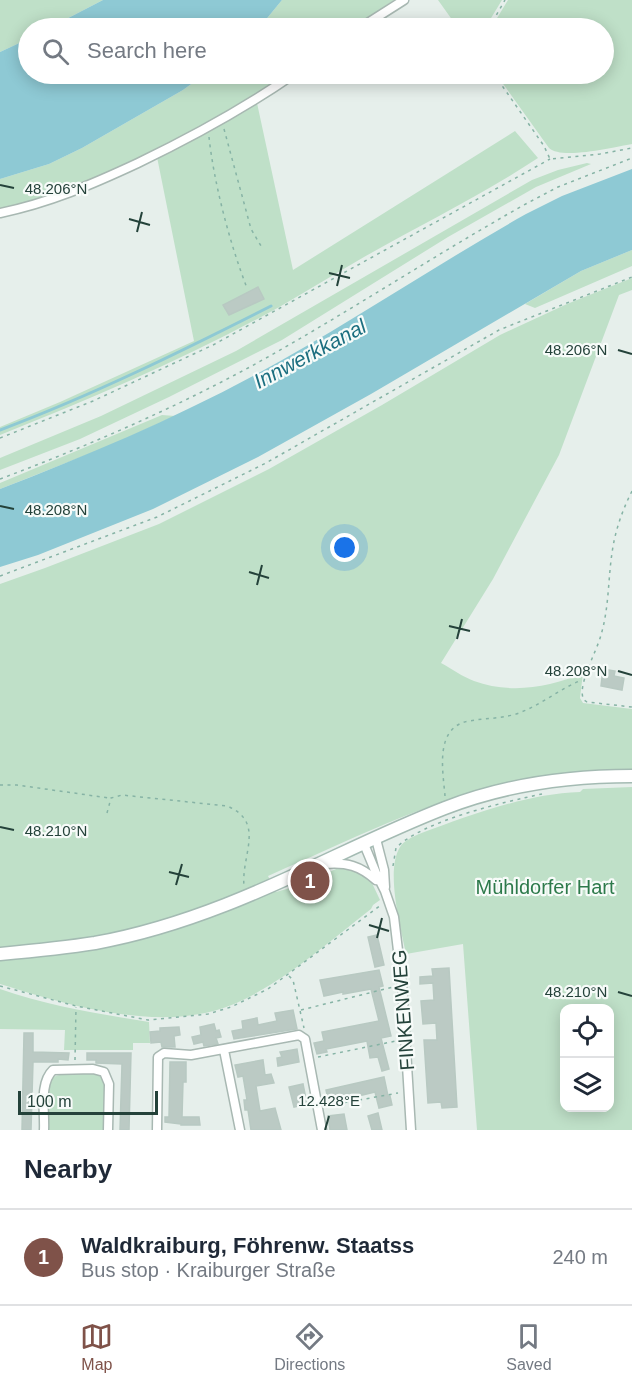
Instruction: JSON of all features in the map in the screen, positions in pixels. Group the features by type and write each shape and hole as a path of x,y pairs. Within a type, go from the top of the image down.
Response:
{"main road":[{"path":"0,954 56,949 106,940 194,916 244,897 446,807 511,788 582,778 632,776"}],"street":[{"path":"376,18 404,0"},
{"path":"0,213 33,206 91,185 208,127 278,84"},
{"name":"FINKENWEG","path":"370,841 384,870 385,892"},
{"name":"FINKENWEG","path":"370,841 394,917 402,984 411,1130"},
{"path":"319,864 348,863 367,872 385,892"},
{"path":"157,1130 158,1057 164,1053 190,1055 224,1050 299,1035 305,1040 322,1130"},
{"path":"224,1050 240,1130"},
{"path":"44,1130 45,1086 48,1077 53,1071 75,1068 99,1069 107,1077 110,1091 108,1130"}],"path":[{"path":"495,18 505,0"},
{"path":"501,84 544,146 550,159"},
{"path":"222,119 251,229 261,246"},
{"path":"208,127 211,155 225,216 247,288"},
{"path":"0,438 93,401 213,345 550,159 632,148"},
{"path":"0,479 105,438 248,368 522,206 558,188 632,158"},
{"path":"0,576 157,517 266,463 499,330 632,277"},
{"path":"632,491 618,522 604,626 596,652 583,680 581,694 584,700 632,707"},
{"path":"446,807 443,750 449,732 456,725 467,721 515,714 583,680"},
{"path":"0,785 17,785 111,798 122,795 226,806 237,810 243,816 249,831 243,877 244,897"},
{"path":"392,869 396,848 414,833 495,805 545,794"},
{"path":"107,813 111,798"},
{"path":"0,986 76,1006 148,1020 191,1017 231,1008 268,989 288,975 385,892"},
{"path":"288,975 293,980 301,1010 305,1034 302,1038"},
{"path":"301,1010 402,984"},
{"path":"75,1068 76,1006"},
{"path":"309,1059 406,1039"},
{"path":"338,1104 396,1093 410,1095"}],"green space":[{"path":"0,0 103,0 68,18 18,18 18,44 0,52"},
{"path":"282,0 394,0 368,18 267,18"},
{"path":"438,0 502,0 491,18 451,18"},
{"path":"508,0 632,0 632,144 576,153 555,151 549,148 503,84 614,84 614,18 497,18"},
{"path":"191,84 271,84 226,113 152,152 68,191 0,210 0,179 49,164 82,148"},
{"path":"257,103 293,270 515,131 538,158 474,197 213,342 72,406 0,435 0,427 194,341 157,157 226,122"},
{"path":"591,164 536,187 448,237 282,340 80,439 0,470 0,458 101,416 236,351 532,180 558,170"},
{"path":"632,250 632,266 535,308 525,304 581,271"},
{"path":"632,278 632,290 619,295 559,455 493,579 441,663 474,681 515,688 543,686 583,673 580,698 583,703 632,709 632,772 543,777 483,790 420,810 268,876 276,892 341,867 359,871 372,883 380,900 278,980 245,999 217,1010 186,1016 155,1017 123,1014 91,1009 0,984 0,584 159,524 269,469 500,335 567,304"},
{"path":"162,415 175,416 109,446 0,489 0,483"},
{"name":"Mühldorfer Hart","path":"632,787 632,1130 477,1130 463,944 406,954 394,885 396,857 400,847 406,841 419,834 478,813 519,801 580,792 583,789"},
{"path":"0,989 55,1005 149,1022 150,1043 133,1043 133,1050 64,1050 65,1030 0,1029"},
{"path":"62,1074 98,1074 102,1078 106,1092 104,1130 47,1130 49,1085 53,1077"}],"water":[{"path":"103,0 282,0 267,18 68,18"},
{"path":"18,44 18,84 191,84 82,148 49,164 0,179 0,52"},
{"name":"Innwerkkanal","path":"632,169 632,250 581,271 258,457 153,509 38,555 0,567 0,489 128,437 191,408 322,337 526,214 562,196"}],"building":[{"path":"258,287 264,299 229,315 223,305"},
{"path":"603,669 615,671 614,676 624,678 622,690 601,686"},
{"path":"377,935 384,965 375,967 368,937"},
{"path":"449,968 457,1107 442,1108 441,1102 428,1103 424,1040 437,1040 436,1023 423,1024 421,1001 434,1000 433,983 420,984 420,977 433,976 432,969"},
{"path":"379,970 383,986 379,987 391,1036 381,1038 389,1069 382,1071 378,1057 370,1058 367,1041 326,1049 327,1052 317,1054 314,1043 324,1041 322,1032 379,1021 371,989 324,996 320,980"},
{"path":"293,1010 297,1029 234,1039 232,1031 243,1029 242,1021 257,1018 258,1025 277,1021 275,1013"},
{"path":"214,1024 221,1037 216,1038 218,1044 204,1046 203,1042 194,1044 192,1037 201,1035 200,1027"},
{"path":"179,1027 180,1035 174,1036 175,1047 162,1047 161,1042 151,1043 150,1032 160,1031 160,1028"},
{"path":"24,1033 33,1033 33,1052 69,1053 68,1060 33,1062 31,1130 22,1130"},
{"path":"297,1049 299,1062 278,1066 277,1058 282,1057 280,1052"},
{"path":"87,1053 131,1053 129,1130 120,1130 122,1064 96,1063 96,1060 87,1060"},
{"path":"263,1060 265,1075 271,1074 274,1083 256,1086 260,1111 275,1108 281,1130 251,1130 248,1110 245,1110 244,1100 247,1100 243,1076 238,1077 235,1065"},
{"path":"170,1062 186,1062 182,1117 199,1117 200,1125 165,1122 165,1117 169,1117"},
{"path":"384,1077 392,1105 379,1108 375,1092 329,1103 326,1090"},
{"path":"303,1084 307,1104 294,1107 289,1087"},
{"path":"378,1113 382,1130 372,1130 368,1116"},
{"path":"344,1114 347,1130 330,1130 328,1116"}],"waterway":[{"path":"0,430 171,356 271,306"}],"place":[{"name":"Waldkraiburg, Föhrenw. Staatss","path":"310,881"}]}
